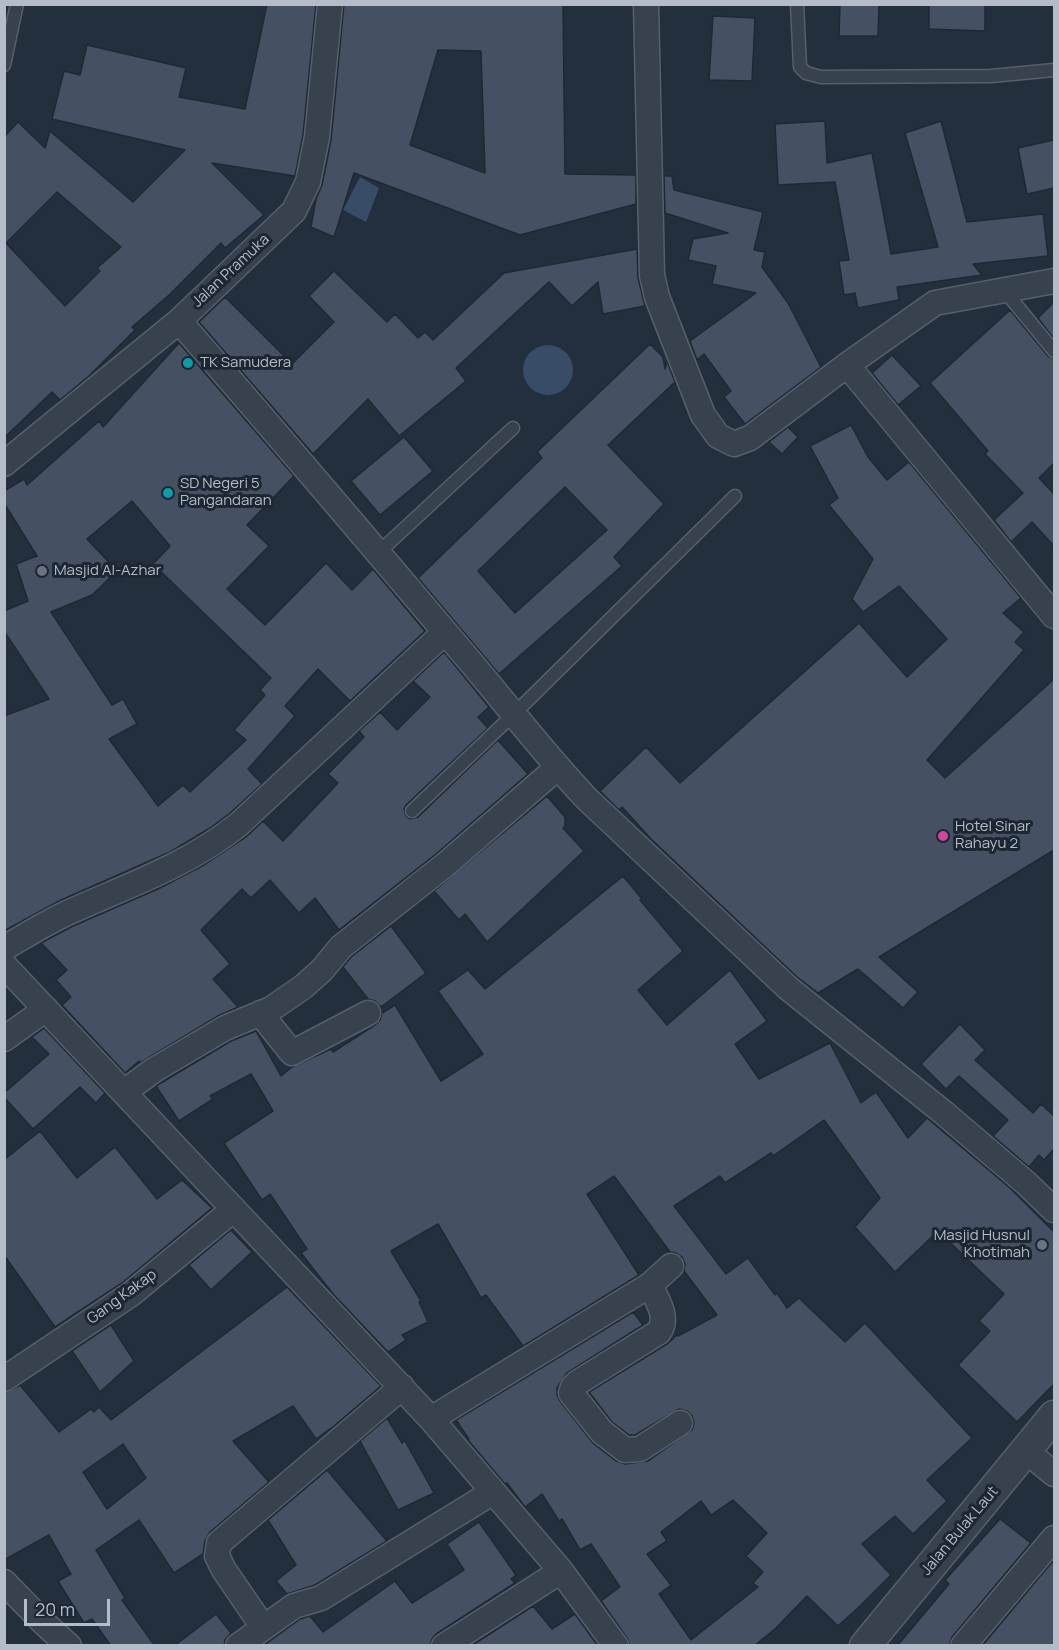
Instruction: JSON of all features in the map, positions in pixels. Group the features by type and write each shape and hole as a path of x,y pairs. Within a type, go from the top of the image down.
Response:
{"street":[{"name":"Jalan Pramuka","path":"4,464 179,321 294,211 308,182 317,137 330,4"},
{"path":"646,4 652,275 657,297 703,416 718,436 734,444 750,438 935,303 1054,281"},
{"path":"179,321 317,479 515,713 557,768 668,877 788,988 944,1113 1054,1210"},
{"path":"847,365 1054,616"},
{"path":"4,948 66,914 187,860 222,837 238,825 445,632"},
{"path":"124,1092 154,1070 225,1028 270,1009 303,987 322,970 341,947 445,865 557,768"},
{"path":"4,966 431,1419 561,1570 616,1646"},
{"path":"4,1039 46,1009"},
{"path":"260,1013 291,1053 368,1013"},
{"name":"Gang Kakap","path":"4,1379 131,1294 234,1209"},
{"path":"431,1419 651,1285 671,1266"},
{"path":"651,1285 664,1321 658,1332 577,1383 572,1393 602,1432 625,1450 640,1449 680,1423"},
{"path":"263,1627 224,1570 217,1556 219,1544 402,1387"},
{"name":"Jalan Bulak Laut","path":"866,1645 1054,1416"},
{"path":"1026,1451 1054,1474"},
{"path":"238,1646 294,1606 321,1598 494,1492"},
{"path":"963,1646 1054,1538"},
{"path":"444,1646 561,1570"},
{"path":"4,1582 69,1646"}],"lane":[{"path":"4,64 17,4"},
{"path":"797,4 800,67 806,73 821,77 991,76 1054,70"},
{"path":"1004,290 1054,351"},
{"path":"378,553 513,428"},
{"path":"412,811 735,496"}],"water":[{"path":"360,177 379,188 366,222 343,210"},
{"path":"543,345 553,345 566,352 573,365 573,375 566,388 553,395 543,395 534,391 527,384 523,375 523,365 527,356 534,349"}],"building":[{"path":"267,4 316,4 303,135 295,176 212,163 264,215 225,248 221,243 169,295 132,327 135,330 89,376 60,400 52,392 4,438 4,137 18,122 45,148 50,131 133,202 185,150 52,119 64,71 80,75 87,45 186,68 179,97 245,109","holes":["57,192 121,247 97,268 100,271 65,306 6,243"]},
{"path":"344,4 563,4 565,174 636,175 636,204 520,235 354,173 334,237 311,227 331,140","holes":["438,50 481,51 485,173 410,145"]},
{"path":"840,4 879,4 878,36 839,36"},
{"path":"929,4 985,4 985,31 929,29"},
{"path":"713,16 755,18 752,81 709,80"},
{"path":"825,121 827,163 872,153 891,254 938,247 905,133 941,121 967,222 1043,214 1048,256 973,264 982,275 897,287 899,300 858,308 855,293 844,295 839,261 849,260 835,182 778,185 775,124"},
{"path":"1054,140 1054,188 1027,194 1018,148"},
{"path":"664,176 672,176 674,190 763,212 754,250 765,252 762,267 788,303 821,367 745,424 724,397 731,391 704,354 697,360 690,341 756,293 712,284 716,266 688,260 693,239 728,233 665,213"},
{"path":"637,249 638,278 645,306 603,314 598,282 572,306 549,282 456,368 466,381 399,436 368,399 313,454 199,322 225,297 292,364 334,322 309,296 334,271 387,322 395,314 418,338 425,332 433,340 504,273"},
{"path":"1054,302 1054,339 1038,318"},
{"path":"1010,310 1048,356 1054,359 1054,463 1039,478 1054,494 1054,546 1032,522 1011,542 994,520 1023,493 985,454 988,451 930,383"},
{"path":"179,343 294,476 247,525 269,546 227,589 265,625 326,563 352,590 373,569 425,631 350,701 318,669 285,706 295,716 248,769 262,784 210,828 170,852 59,901 4,931 4,716 49,699 4,631 4,611 28,601 16,564 37,556 4,503 4,491 24,479 27,485 99,421 103,427","holes":["132,501 170,546 153,564 271,678 260,690 265,695 234,730 246,740 190,792 183,785 158,806 109,739 137,724 123,699 112,705 51,612 92,595 117,571 87,539"]},
{"path":"650,344 663,357 665,369 667,361 675,382 608,445 664,504 614,557 622,566 499,674 418,578 542,458 537,452","holes":["565,487 607,530 515,613 478,571"]},
{"path":"892,355 921,386 898,405 872,373"},
{"path":"851,425 868,457 887,480 909,462 1021,598 1003,613 1024,632 1015,642 1024,650 927,760 945,778 1054,679 1054,850 879,957 918,992 903,1008 858,969 818,993 797,977 651,839 622,807 619,810 600,791 646,747 680,783 859,623 907,677 947,639 899,586 863,612 852,599 873,559 829,505 838,498 810,446"},
{"path":"788,427 798,437 782,454 769,442"},
{"path":"404,437 433,471 380,515 351,481"},
{"path":"444,652 489,707 478,717 488,728 406,805 404,809 406,816 410,819 418,817 498,740 528,774 436,854 339,930 315,898 299,913 270,880 251,898 242,889 201,930 230,964 213,979 238,1007 218,1016 140,1063 139,1061 125,1073 62,1005 71,997 56,980 67,970 41,943 204,865 246,837 263,821 283,841 338,783 328,774 364,737 359,731 380,712 397,730 430,697 413,681"},
{"path":"547,796 565,817 563,828 584,851 487,942 465,914 459,920 434,891"},
{"path":"623,876 683,951 638,990 667,1025 730,970 767,1021 735,1044 759,1079 830,1043 861,1103 876,1092 908,1138 927,1118 1010,1188 1054,1232 1054,1384 1017,1422 958,1365 990,1331 979,1321 1004,1294 938,1231 895,1272 855,1227 880,1198 824,1120 773,1156 771,1153 725,1183 720,1176 674,1206 726,1274 748,1258 787,1308 799,1298 845,1342 865,1323 972,1438 927,1480 947,1501 913,1534 895,1516 862,1544 891,1575 838,1626 807,1596 776,1628 754,1646 630,1646 627,1638 601,1601 620,1587 591,1544 580,1550 562,1519 559,1521 542,1494 525,1507 507,1483 505,1484 468,1440 456,1420 633,1312 643,1325 567,1373 557,1388 560,1401 593,1443 616,1461 625,1464 648,1461 692,1430 694,1423 692,1416 687,1411 679,1409 635,1435 629,1435 612,1422 589,1392 667,1344 677,1335 717,1315 684,1271 685,1264 682,1257 670,1252 614,1176 587,1194 639,1275 520,1348 523,1346 486,1295 481,1298 438,1224 391,1251 421,1301 419,1302 428,1322 402,1335 406,1340 388,1352 333,1294 301,1253 307,1249 270,1194 262,1200 224,1143 273,1111 251,1074 210,1096 213,1099 179,1121 156,1086 231,1041 256,1031 281,1076 292,1067 331,1049 333,1052 375,1025 382,1013 395,1005 441,1081 483,1054 438,991 468,970 485,989","holes":["733,1500 767,1533 746,1556 763,1572 753,1583 758,1587 691,1640 659,1594 671,1585 647,1554 667,1541 661,1532 701,1501 711,1515"]},
{"path":"391,926 426,973 381,1007 375,1001 368,999 343,967 351,957"},
{"path":"960,1024 985,1050 975,1060 1033,1113 1041,1104 1054,1116 1054,1149 1044,1160 1039,1155 1029,1167 993,1136 1008,1120 959,1076 946,1089 921,1064"},
{"path":"44,1028 105,1093 96,1103 80,1087 33,1129 4,1097 4,1093 49,1054 32,1037"},
{"path":"40,1131 77,1178 115,1147 157,1199 182,1180 212,1208 122,1283 55,1327 4,1255 4,1160"},
{"path":"231,1230 252,1252 211,1290 189,1265"},
{"path":"287,1287 381,1386 316,1439 293,1406 233,1441 269,1482 210,1532 205,1541 203,1554 174,1573 139,1520 96,1550 125,1598 122,1600 155,1646 111,1646 92,1619 84,1623 58,1581 71,1574 49,1535 4,1560 4,1393 20,1385 59,1432 91,1409 94,1412 99,1407 111,1420","holes":["123,1444 146,1478 107,1509 83,1472"]},
{"path":"111,1325 134,1361 100,1392 72,1351"},
{"path":"387,1418 402,1443 405,1441 434,1493 398,1510 360,1441"},
{"path":"327,1470 387,1541 315,1585 287,1594 276,1581 296,1565 268,1520"},
{"path":"1000,1519 1031,1543 952,1637 949,1646 897,1646 949,1584 945,1580"},
{"path":"479,1522 516,1575 511,1579 515,1583 436,1634 430,1646 263,1646 300,1619 310,1616 323,1632 395,1581 412,1603 464,1570 447,1544"},
{"path":"1052,1562 1054,1564 1054,1646 982,1646"},
{"path":"533,1606 552,1629 575,1614 598,1646 471,1646"},
{"path":"216,1614 231,1633 225,1640 224,1646 174,1646"}],"place":[{"name":"TK Samudera","path":"188,363"},
{"name":"SD Negeri 5 Pangandaran","path":"168,493"},
{"name":"Masjid Al-Azhar","path":"42,571"},
{"name":"Hotel Sinar Rahayu 2","path":"943,836"},
{"name":"Masjid Husnul Khotimah","path":"1042,1245"}]}
